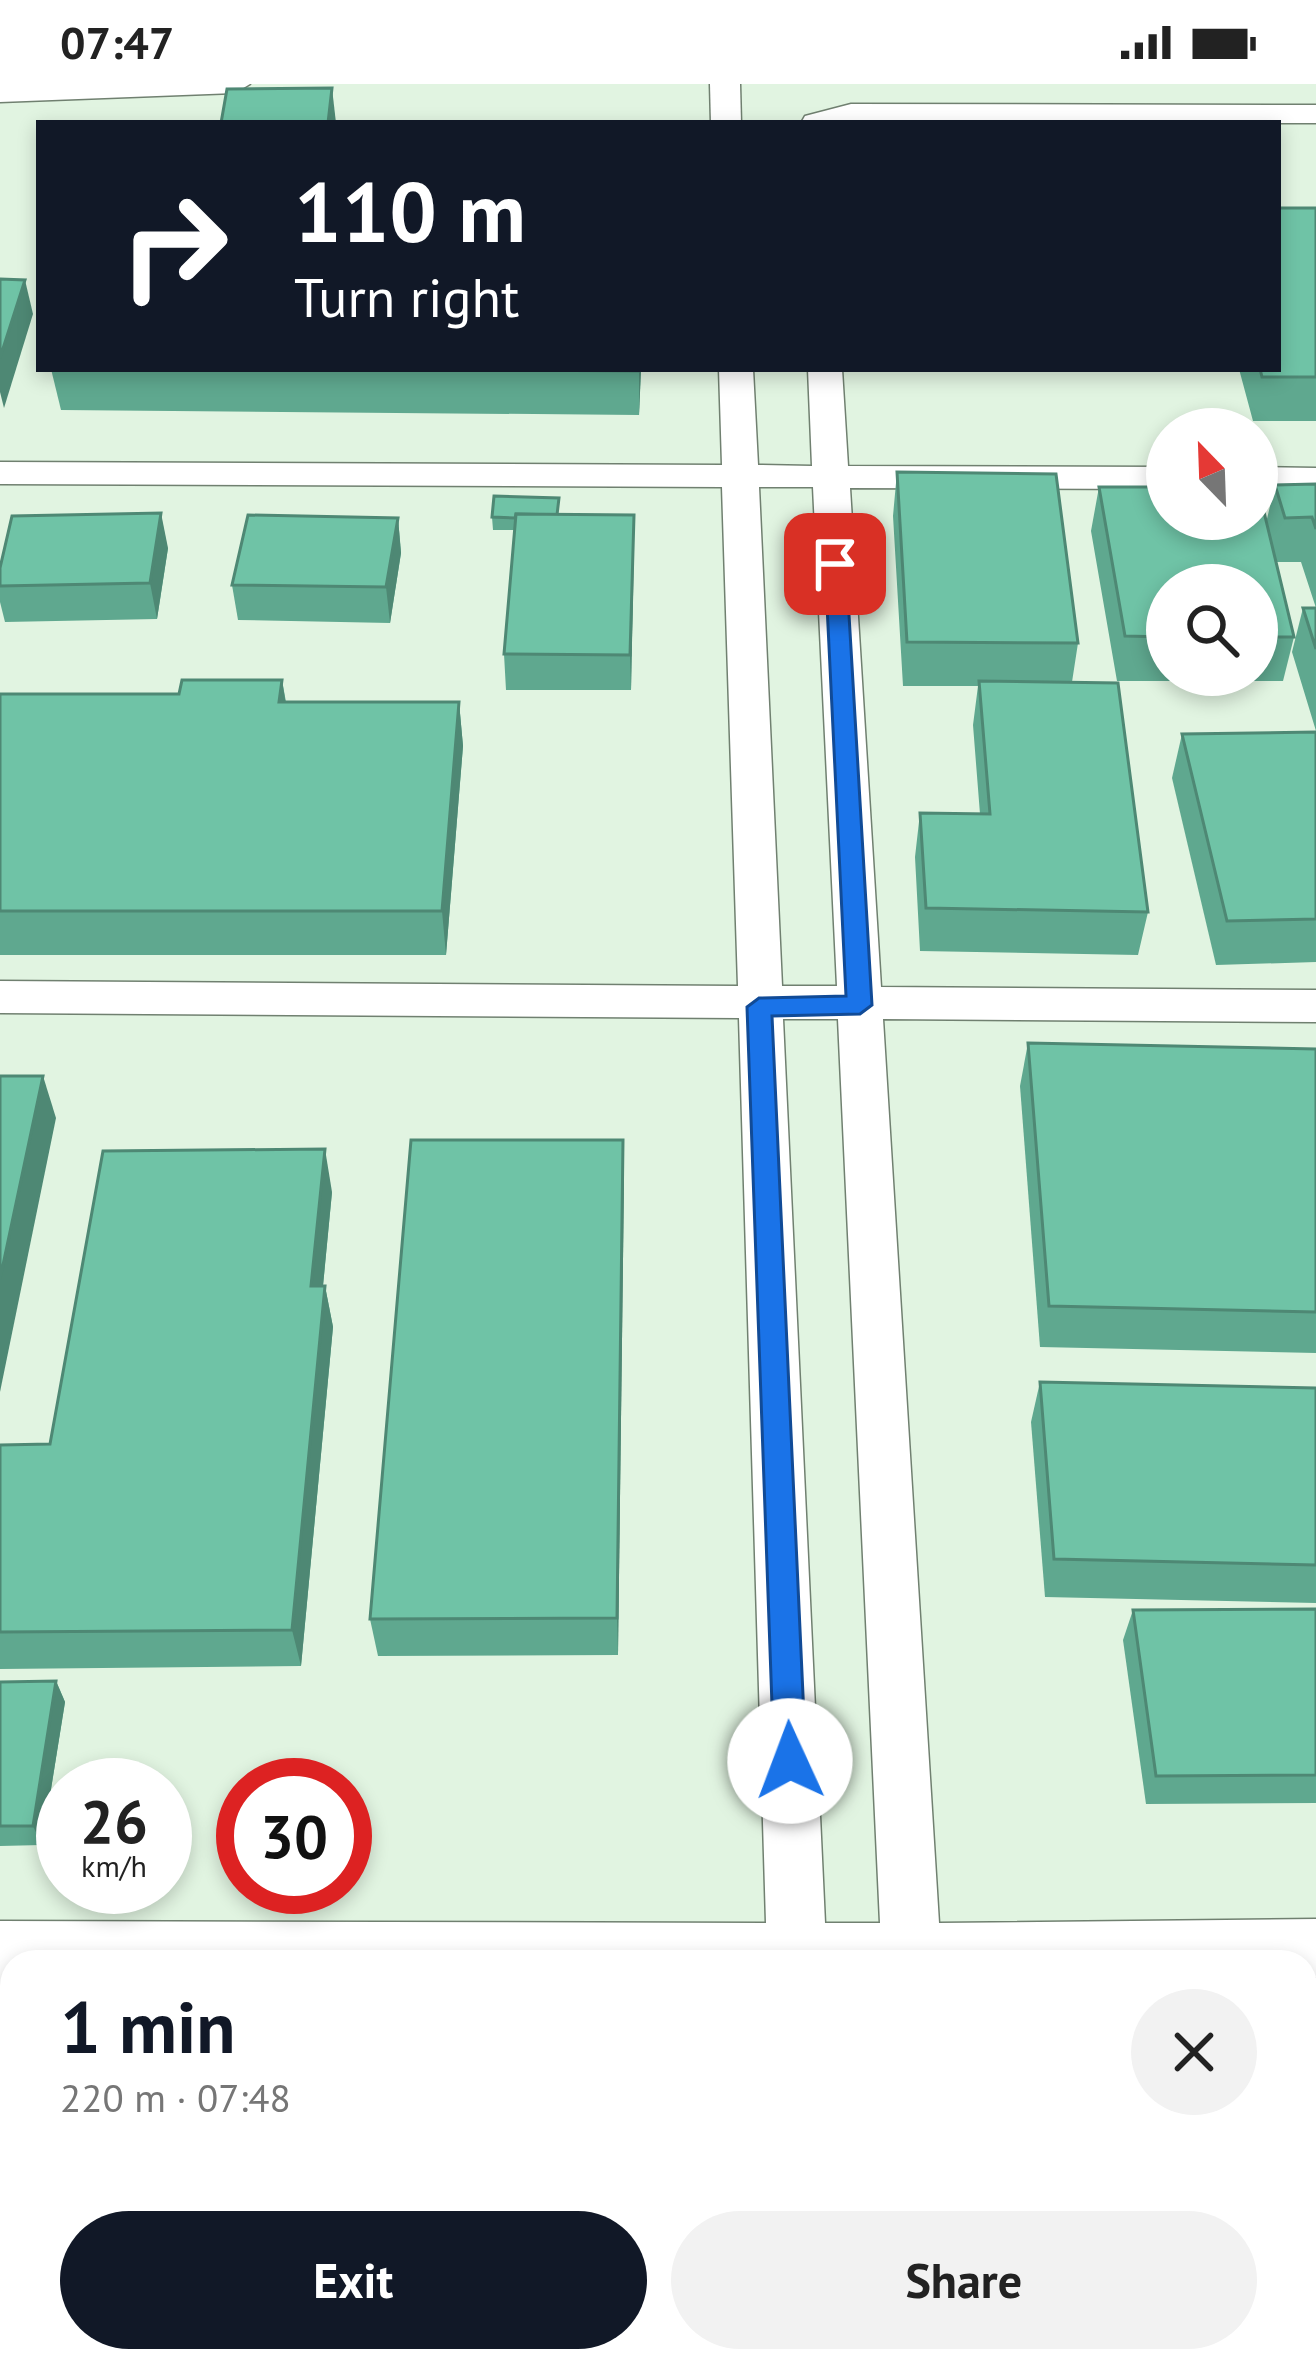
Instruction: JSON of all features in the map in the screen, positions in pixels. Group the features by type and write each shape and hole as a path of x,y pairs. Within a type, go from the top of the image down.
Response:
{"street":[{"path":"0,93 235,84"},
{"path":"725,84 727,120"},
{"path":"826,120 851,112 1316,114"},
{"path":"736,372 798,1950"},
{"path":"825,372 912,1950"},
{"path":"0,473 1146,478"},
{"path":"1278,478 1316,479"},
{"path":"0,997 759,1007 1316,1006"},
{"path":"1215,1950 1316,1948"}],"building":[{"path":"332,88 328,120 222,120 227,89"},
{"path":"1281,208 1316,208 1316,377 1262,377 1261,372 1281,372"},
{"path":"0,279 25,280 0,358"},
{"path":"897,472 1056,474 1078,643 907,642"},
{"path":"1316,484 1316,529 1312,517 1285,518 1278,485"},
{"path":"1099,487 1146,487 1146,540 1271,540 1276,564 1146,564 1146,636 1125,636"},
{"path":"494,496 559,498 557,515 492,517"},
{"path":"161,513 150,583 0,586 12,516"},
{"path":"516,514 634,515 630,655 504,654"},
{"path":"248,515 398,518 386,587 232,585"},
{"path":"1278,570 1294,637 1278,637"},
{"path":"1303,608 1316,608 1316,649"},
{"path":"182,680 282,680 279,702 459,702 442,911 0,911 0,694 179,694"},
{"path":"979,681 1118,683 1148,912 926,908 920,813 990,814"},
{"path":"1316,732 1316,919 1227,921 1182,734"},
{"path":"1028,1043 1316,1049 1316,1312 1049,1306"},
{"path":"0,1076 43,1076 0,1279"},
{"path":"411,1140 623,1140 617,1618 370,1619"},
{"path":"325,1149 311,1286 325,1286 292,1630 0,1632 0,1445 50,1444 103,1151"},
{"path":"1040,1382 1316,1388 1316,1565 1054,1559"},
{"path":"1316,1609 1316,1775 1156,1776 1133,1610"},
{"path":"56,1681 44,1758 36,1758 33,1826 0,1826 0,1682"}],"route":[{"path":"790,1761 759,1007 860,1005 835,564"}]}
